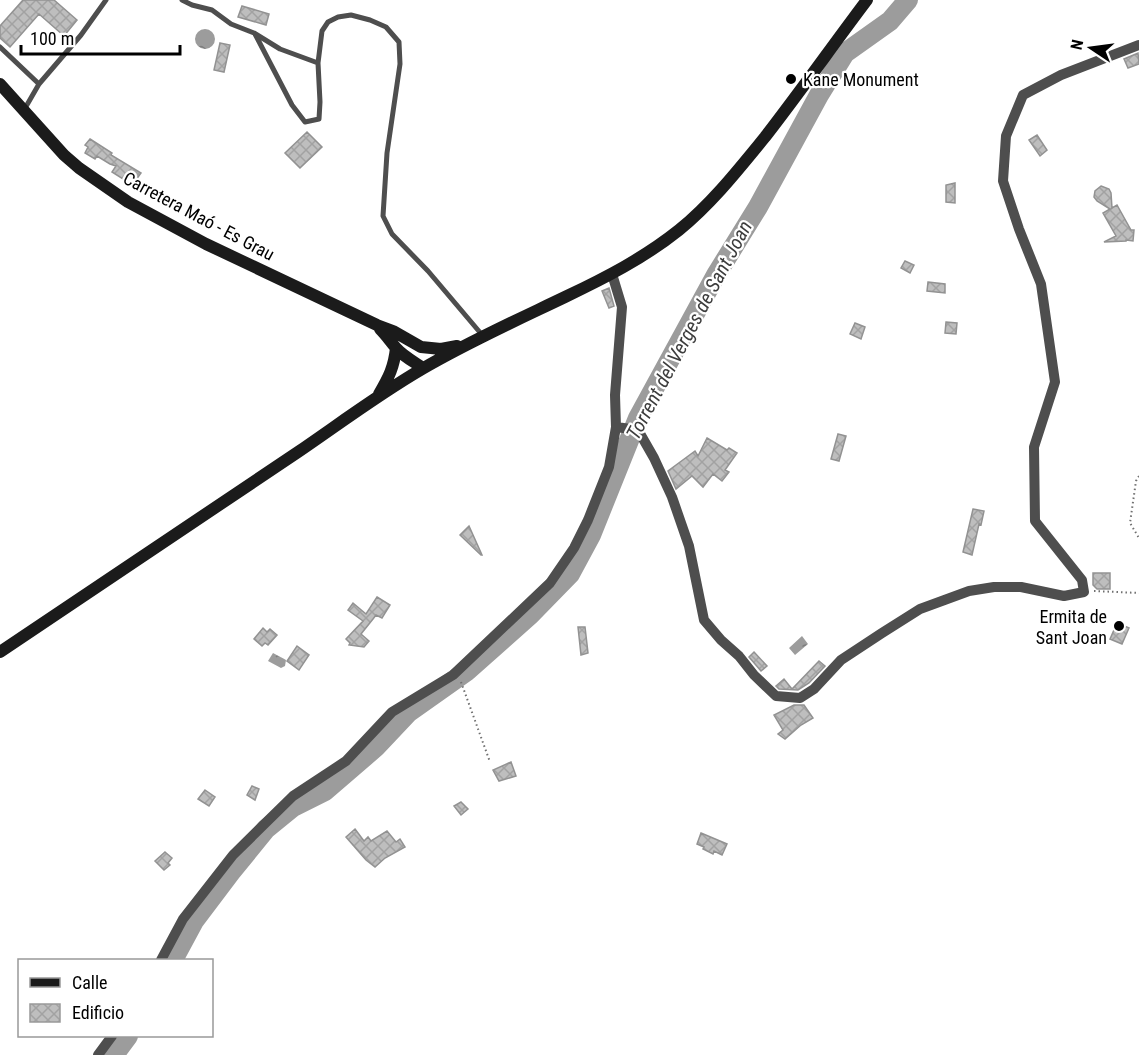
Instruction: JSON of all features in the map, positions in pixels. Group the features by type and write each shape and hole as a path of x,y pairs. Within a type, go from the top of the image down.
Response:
{"main road":[{"path":"0,652 423,368 612,274 651,251 679,230 719,192 736,172 785,111 867,0"},
{"name":"Carretera Maó - Es Grau","path":"0,84 64,155 128,202 206,244 393,331 421,347 441,349 470,344"},
{"path":"377,325 404,356 423,368"},
{"path":"410,342 423,368"},
{"path":"377,397 390,376 396,348"}],"street":[{"path":"616,427 633,429 654,458 672,497 686,536 705,620 721,640 776,696 800,698 814,688 841,660 882,633 920,609 969,591 994,587 1021,587 1064,596 1083,592 1082,580 1035,521 1034,447 1055,382 1041,284 1018,229 1003,181 1006,136 1023,95 1061,75 1139,45"},
{"path":"162,959 183,919 233,855 293,796 346,761 392,712 453,675 550,583 574,548 609,467 616,427 615,395 622,307 612,274"},
{"path":"98,1055 111,1037"}],"lane":[{"path":"23,111 39,84 81,35 105,0"},
{"path":"182,0 212,10 231,24 254,33 280,49 318,63"},
{"path":"254,33 292,105 304,122 319,119 318,63 322,31 328,22 338,16 351,15 370,20 386,27 399,42 400,64 387,153 383,216 392,234 428,271 483,337"},
{"path":"0,47 39,84"}],"path":[{"path":"1139,476 1136,481 1130,523 1139,538"},
{"path":"1083,592 1139,593"},
{"path":"462,685 490,762"}],"water":[{"path":"205,29 212,32 215,39 212,46 205,49 198,46 195,39 198,32"},
{"path":"802,636 808,644 795,655 789,648"},
{"path":"273,653 286,660 285,666 281,668 268,661"}],"building":[{"path":"23,0 54,0 77,20 64,36 39,14 10,47 0,38 0,26"},
{"path":"242,6 269,14 266,25 238,17"},
{"path":"220,43 230,45 224,72 214,70"},
{"path":"1138,53 1139,64 1128,68 1124,59"},
{"path":"307,132 322,147 300,168 285,153"},
{"path":"1037,135 1047,150 1040,156 1029,140"},
{"path":"90,139 141,173 136,180 127,173 123,179 112,172 116,166 97,156 95,159 85,153 88,147 85,145"},
{"path":"955,183 955,203 946,202 946,185"},
{"path":"1101,186 1109,189 1112,208 1117,205 1131,230 1134,230 1133,241 1104,242 1116,236 1103,213 1110,209 1094,197 1095,191"},
{"path":"905,261 914,265 910,273 901,268"},
{"path":"928,282 945,284 945,293 927,291"},
{"path":"609,288 614,306 609,308 602,291"},
{"path":"946,322 957,323 956,334 945,333"},
{"path":"855,323 865,327 861,339 850,334"},
{"path":"838,434 846,436 839,461 831,459"},
{"path":"707,438 737,453 725,470 729,472 722,481 713,474 703,487 692,476 676,489 668,471 695,451 698,456"},
{"path":"973,509 984,511 972,555 963,552"},
{"path":"469,526 482,555 460,535"},
{"path":"1093,573 1110,573 1110,589 1097,589 1093,585"},
{"path":"377,597 390,605 382,618 376,615 361,634 369,641 364,647 349,645 346,639 363,621 348,610 353,603 366,614"},
{"path":"1117,623 1129,628 1122,644 1110,639"},
{"path":"578,627 585,627 588,653 581,655"},
{"path":"263,628 267,632 270,629 277,635 268,645 265,643 262,646 254,639"},
{"path":"297,646 309,655 299,670 287,661"},
{"path":"754,652 767,666 761,671 749,657"},
{"path":"819,661 825,666 809,683 798,690 779,689 776,686 784,679 792,689"},
{"path":"794,705 804,705 813,718 785,739 778,734 783,730 774,715"},
{"path":"511,762 516,776 499,781 493,770"},
{"path":"252,786 259,789 255,800 247,795"},
{"path":"205,790 215,797 209,806 198,799"},
{"path":"461,802 468,809 461,815 454,806"},
{"path":"355,829 364,841 368,837 371,841 387,831 396,842 400,839 405,847 385,858 375,867 346,837"},
{"path":"701,833 727,844 722,855 714,851 713,854 697,844"},
{"path":"165,852 172,858 168,863 170,865 164,870 155,861"}],"waterway":[{"name":"Torrent del Verges de Sant Joan","path":"174,959 194,921 266,829 293,807 325,791 376,747 409,712 467,671 530,615 570,574 591,535 638,418 716,275 758,207 819,95 845,53 890,21 908,0"},
{"name":"Torrent del Verges de Sant Joan","path":"114,1055 127,1037"}],"place":[{"name":"Kane Monument","path":"791,79"},
{"name":"Ermita de Sant Joan","path":"1119,626"}]}
